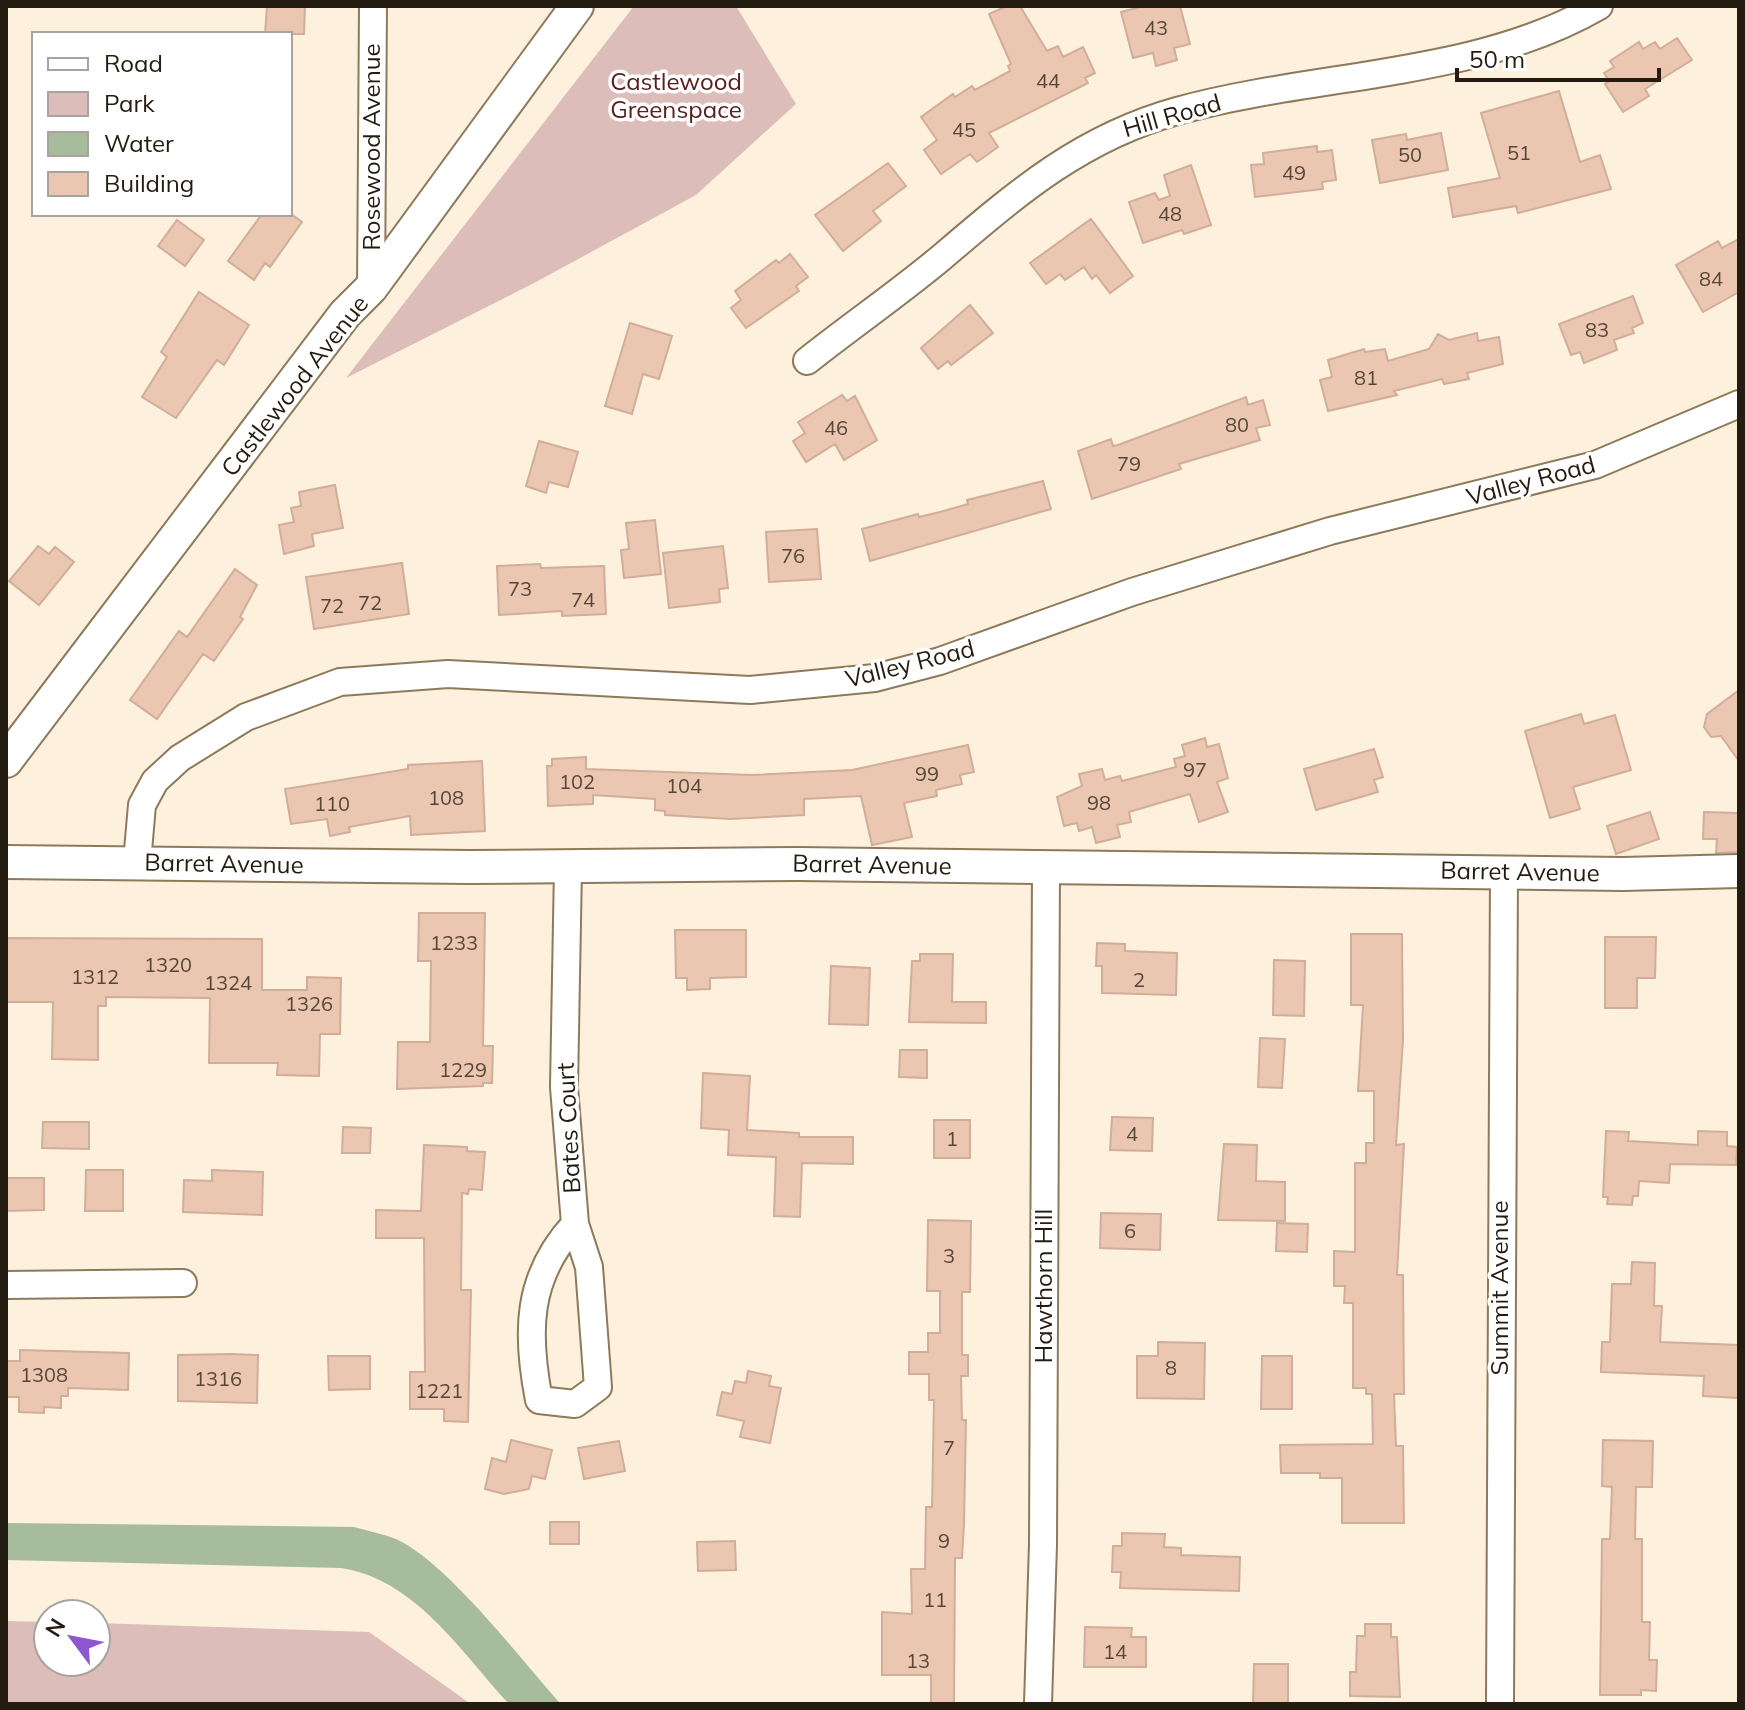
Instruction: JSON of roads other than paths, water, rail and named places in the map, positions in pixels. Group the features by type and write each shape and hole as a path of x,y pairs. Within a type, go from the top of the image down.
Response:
{"street":[{"name":"Rosewood Avenue","path":"371,288 373,6"},
{"name":"Castlewood Avenue","path":"6,761 345,314 371,288 577,6"},
{"name":"Hill Road","path":"807,361 941,258 1021,188 1113,133 1175,111 1396,70 1507,44 1566,23 1599,6"},
{"name":"Valley Road","path":"137,862 142,805 155,781 180,758 246,717 340,682 448,674 750,690 875,678 940,661 1132,592 1330,531 1547,480 1595,465 1739,404"},
{"name":"Barret Avenue","path":"6,862 90,865 137,862 568,867 1046,867 1504,873 1739,871"},
{"name":"Bates Court","path":"568,867 564,1087 575,1224 589,1267 598,1387 575,1404 539,1400 532,1364 530,1317 544,1269 555,1245 575,1224"},
{"name":"Hawthorn Hill","path":"1038,1704 1043,1544 1046,867"},
{"name":"Summit Avenue","path":"1500,1704 1504,873"},
{"path":"6,1285 183,1283"}],"water":[{"path":"6,1523 354,1527 391,1537 438,1568 561,1704 509,1704 435,1621 392,1587 367,1575 341,1568 6,1560"}],"park label":[{"name":"Castlewood Greenspace","path":"676,96"}]}
